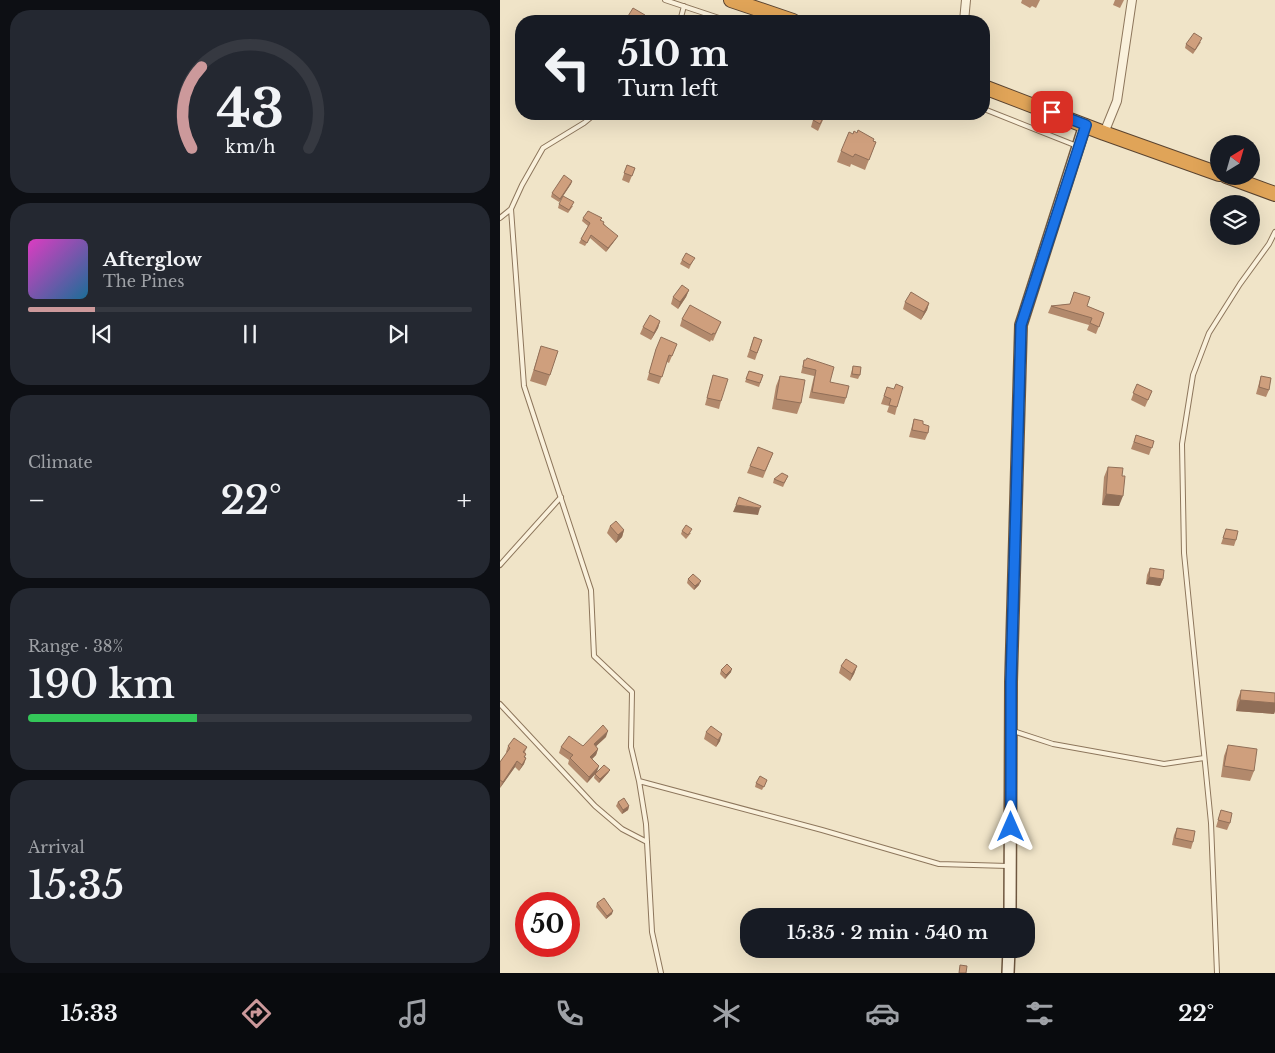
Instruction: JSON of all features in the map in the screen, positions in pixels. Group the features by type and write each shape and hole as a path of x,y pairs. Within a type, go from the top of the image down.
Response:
{"highway":[{"path":"731,0 775,15"},
{"path":"990,90 1210,171"},
{"path":"1250,185 1275,194"}],"main road":[{"path":"1010,908 1011,730 1021,325 1086,125"},
{"path":"1008,973 1009,958"}],"street":[{"path":"965,15 966,0"},
{"path":"1104,133 1117,101 1132,0"}],"lane":[{"path":"665,0 710,15"},
{"path":"682,15 684,6"},
{"path":"990,111 1078,147"},
{"path":"500,218 511,209 522,184 543,148 588,120"},
{"path":"511,209 524,386 591,590 594,656 632,692 631,747 639,780 647,842 652,932 661,973"},
{"path":"1217,973 1211,823 1184,553 1182,444 1193,375 1209,333 1240,284 1269,244 1275,232"},
{"path":"500,565 561,497"},
{"path":"500,704 595,806 622,829 647,842"},
{"path":"1011,730 1053,744 1164,764 1204,758"},
{"path":"639,780 939,864 1011,866"}],"building":[{"path":"633,8 645,15 629,15"},
{"path":"1194,33 1202,38 1195,50 1186,44"},
{"path":"813,120 822,120 820,124"},
{"path":"858,130 876,142 869,160 855,154 853,157 841,151 849,132 853,134 854,131 857,133"},
{"path":"627,165 635,168 632,176 624,173"},
{"path":"564,175 572,181 560,199 552,193"},
{"path":"563,196 574,202 569,210 559,204"},
{"path":"588,211 602,218 600,220 604,222 603,224 618,236 608,248 591,235 587,243 581,239 590,223 583,218"},
{"path":"686,253 695,258 690,265 682,260"},
{"path":"682,285 689,290 680,302 673,297"},
{"path":"911,292 929,303 924,312 905,302"},
{"path":"1074,292 1090,297 1087,306 1104,313 1099,327 1090,323 1092,318 1051,306 1070,304"},
{"path":"690,305 721,322 715,334 713,333 712,335 682,319"},
{"path":"650,315 660,321 654,333 643,327"},
{"path":"661,337 677,344 672,356 669,355 662,377 649,373"},
{"path":"754,337 762,340 757,353 750,350"},
{"path":"541,346 558,351 550,375 534,370"},
{"path":"807,358 834,367 830,382 849,386 846,398 812,392 816,370 803,367 804,360"},
{"path":"853,366 861,367 860,375 852,374"},
{"path":"749,371 763,375 760,383 746,379"},
{"path":"713,375 728,379 721,401 707,398"},
{"path":"780,376 805,380 801,403 776,399"},
{"path":"1261,376 1271,378 1269,390 1259,387"},
{"path":"896,384 903,387 897,407 889,405 891,399 884,396 887,387 894,389"},
{"path":"1137,384 1152,391 1148,400 1133,393"},
{"path":"914,419 923,421 923,424 929,426 928,433 912,430"},
{"path":"1136,435 1154,441 1152,448 1134,442"},
{"path":"758,447 773,453 765,471 750,466"},
{"path":"1108,467 1123,468 1122,476 1125,476 1123,496 1106,494"},
{"path":"782,473 788,476 784,483 774,479"},
{"path":"739,497 761,506 760,508 736,505"},
{"path":"616,521 624,530 618,535 610,526"},
{"path":"686,525 692,529 688,535 682,531"},
{"path":"1226,529 1238,531 1236,540 1223,538"},
{"path":"1150,568 1164,570 1163,579 1149,577"},
{"path":"693,574 701,581 695,586 688,579"},
{"path":"846,659 857,666 852,674 841,666"},
{"path":"727,664 732,669 726,675 721,670"},
{"path":"1241,690 1275,693 1275,703 1240,700"},
{"path":"603,725 608,731 594,744 598,749 590,757 599,766 589,777 570,758 573,755 561,747 569,736 583,746"},
{"path":"711,726 722,734 718,740 706,732"},
{"path":"514,738 527,747 523,752 526,754 524,757 526,758 522,765 517,761 503,782 500,780 500,762 510,748 508,746"},
{"path":"1228,745 1257,749 1254,771 1224,766"},
{"path":"604,765 610,770 600,779 595,774"},
{"path":"760,776 767,780 764,787 756,783"},
{"path":"624,798 629,806 623,810 618,802"},
{"path":"1221,810 1232,813 1230,823 1218,820"},
{"path":"1177,828 1195,831 1193,842 1175,838"},
{"path":"604,898 613,911 607,916 597,903"},
{"path":"960,965 967,966 966,973 959,973"}],"route":[{"path":"1011,827 1011,682 1021,325 1086,125 1052,112"}]}
